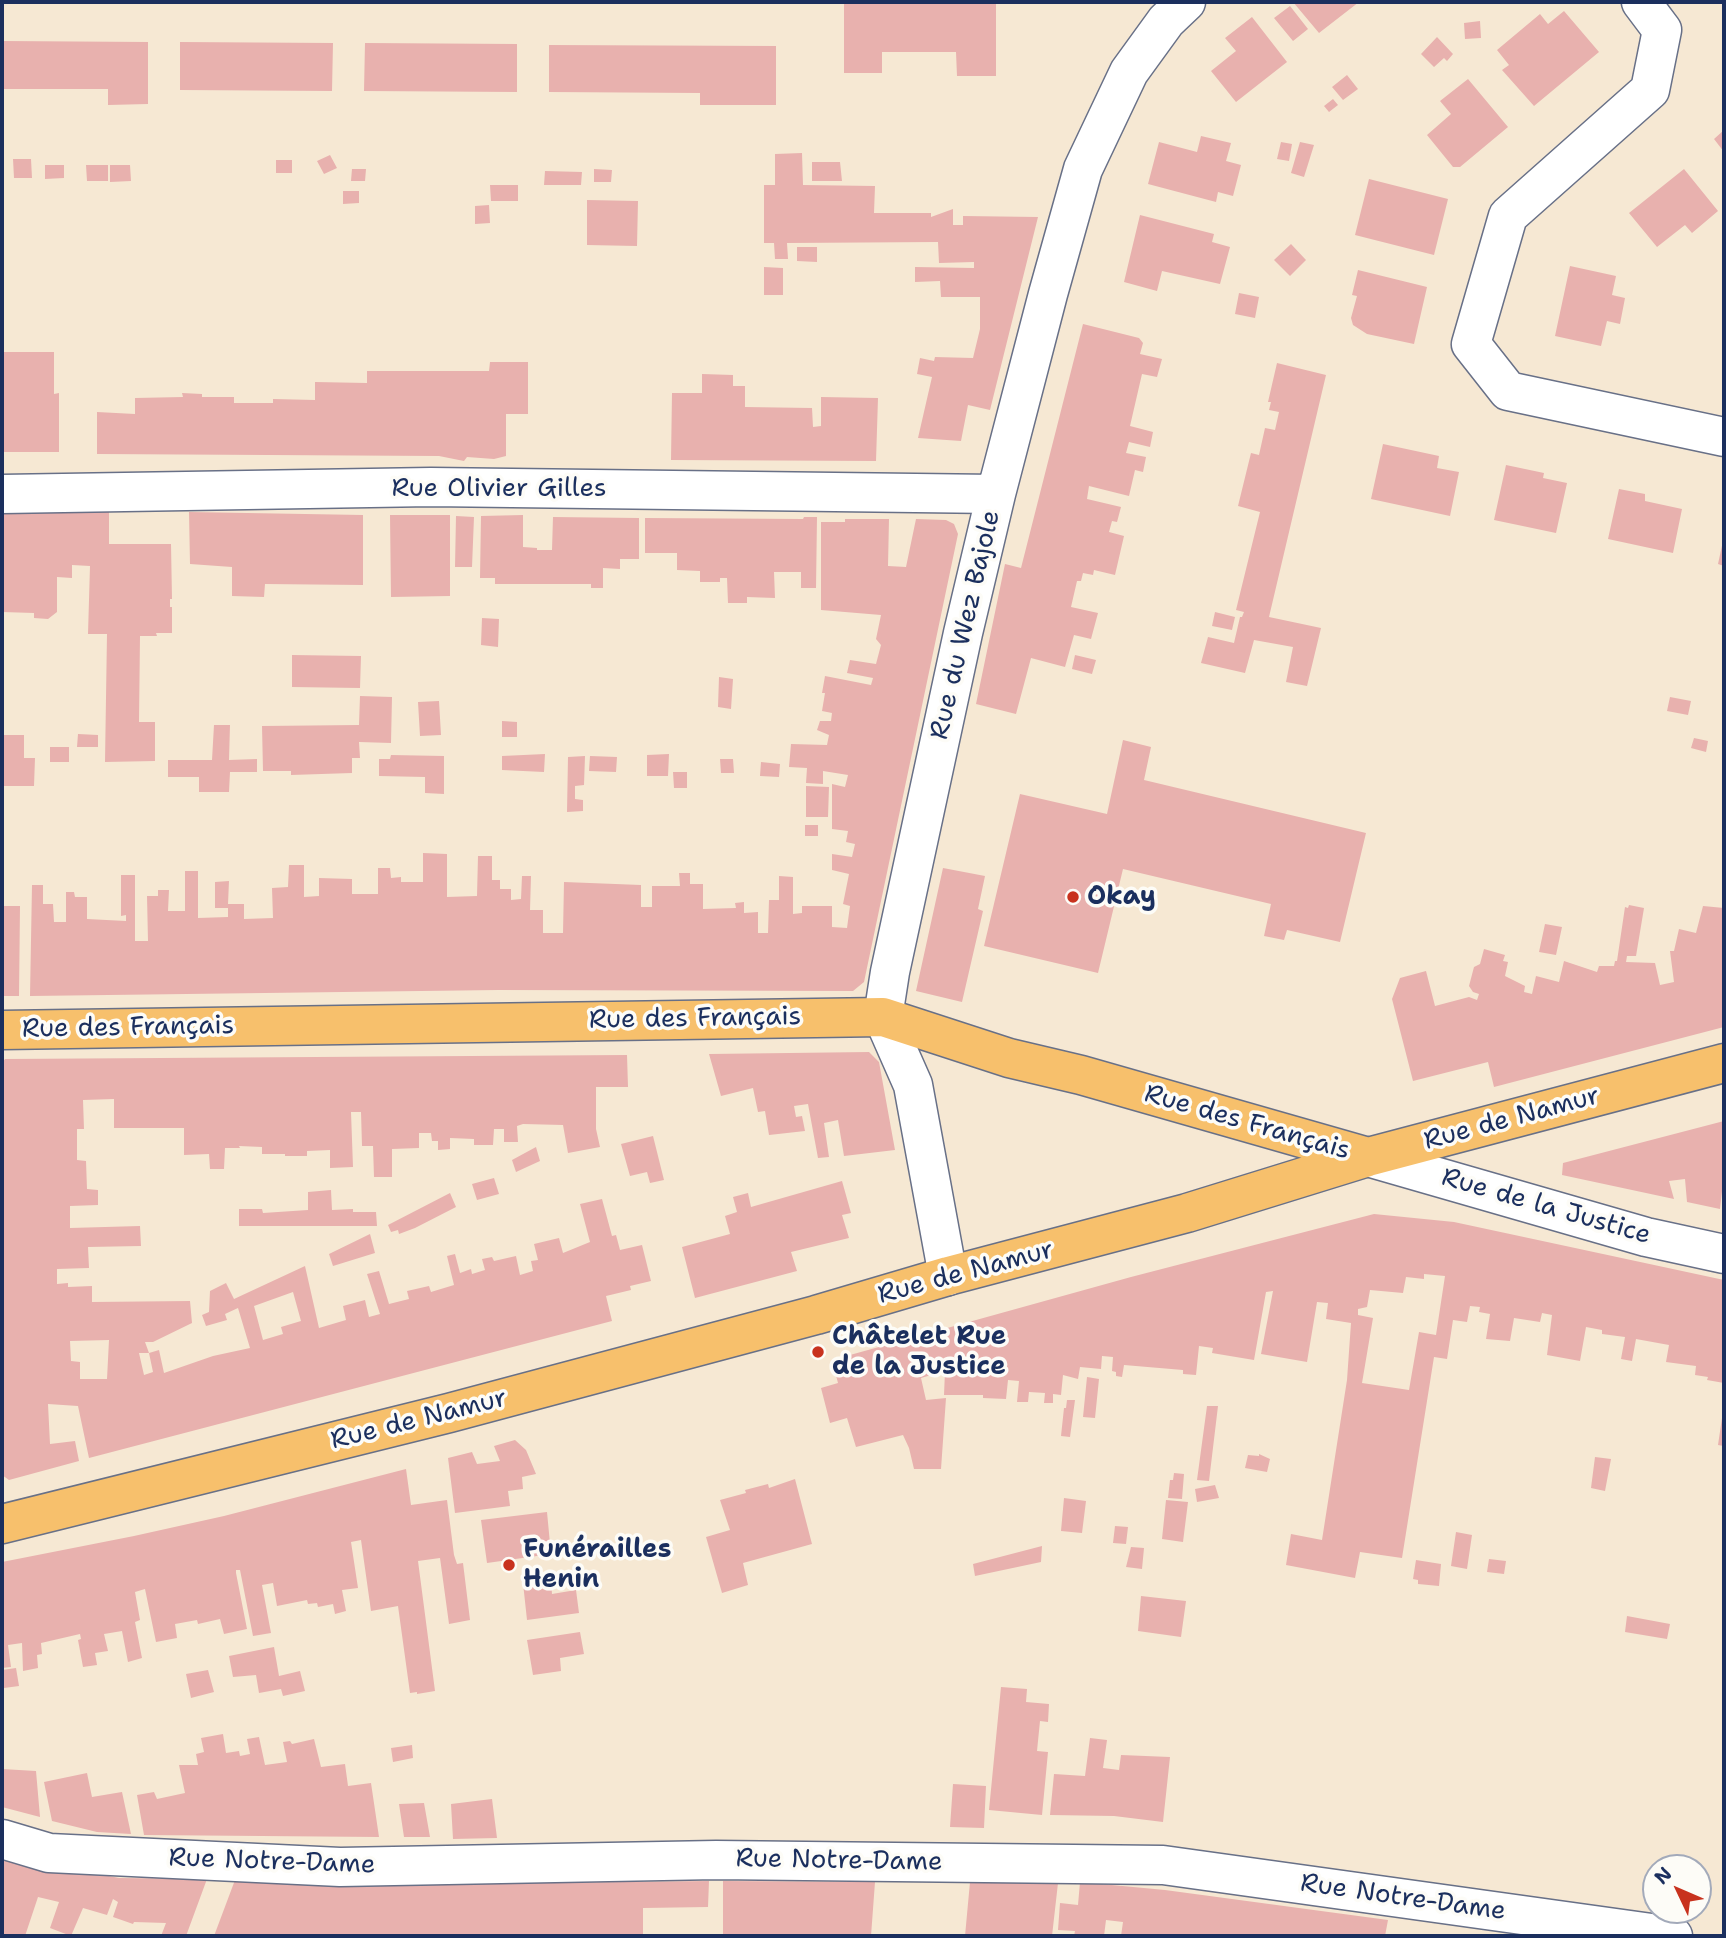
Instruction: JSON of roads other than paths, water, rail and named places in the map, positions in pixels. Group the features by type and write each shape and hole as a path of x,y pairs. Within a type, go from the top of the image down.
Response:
{"main road":[{"name":"Rue des Français","path":"2,1030 883,1017 1009,1058 1081,1075 1368,1157"},
{"name":"Rue de Namur","path":"2,1524 449,1413 816,1315 948,1276 1187,1213 1368,1157 1724,1063"}],"street":[{"path":"1641,2 1662,30 1650,90 1508,216 1471,344 1508,391 1724,437"},
{"name":"Rue du Wez Bajole","path":"883,1017 890,972 957,660 996,494 1083,169 1129,72 1165,8"},
{"name":"Rue Olivier Gilles","path":"2,494 431,487 996,494"},
{"path":"883,1017 914,1085 948,1276"},
{"name":"Rue de la Justice","path":"1368,1157 1646,1237 1724,1254"},
{"name":"Rue Notre-Dame","path":"2,1839 49,1853 340,1867 716,1860 1163,1865 1673,1936"}],"place":[{"name":"Okay","path":"1073,897"},
{"name":"Châtelet Rue de la Justice","path":"818,1352"},
{"name":"Funérailles Henin","path":"509,1565"}]}
